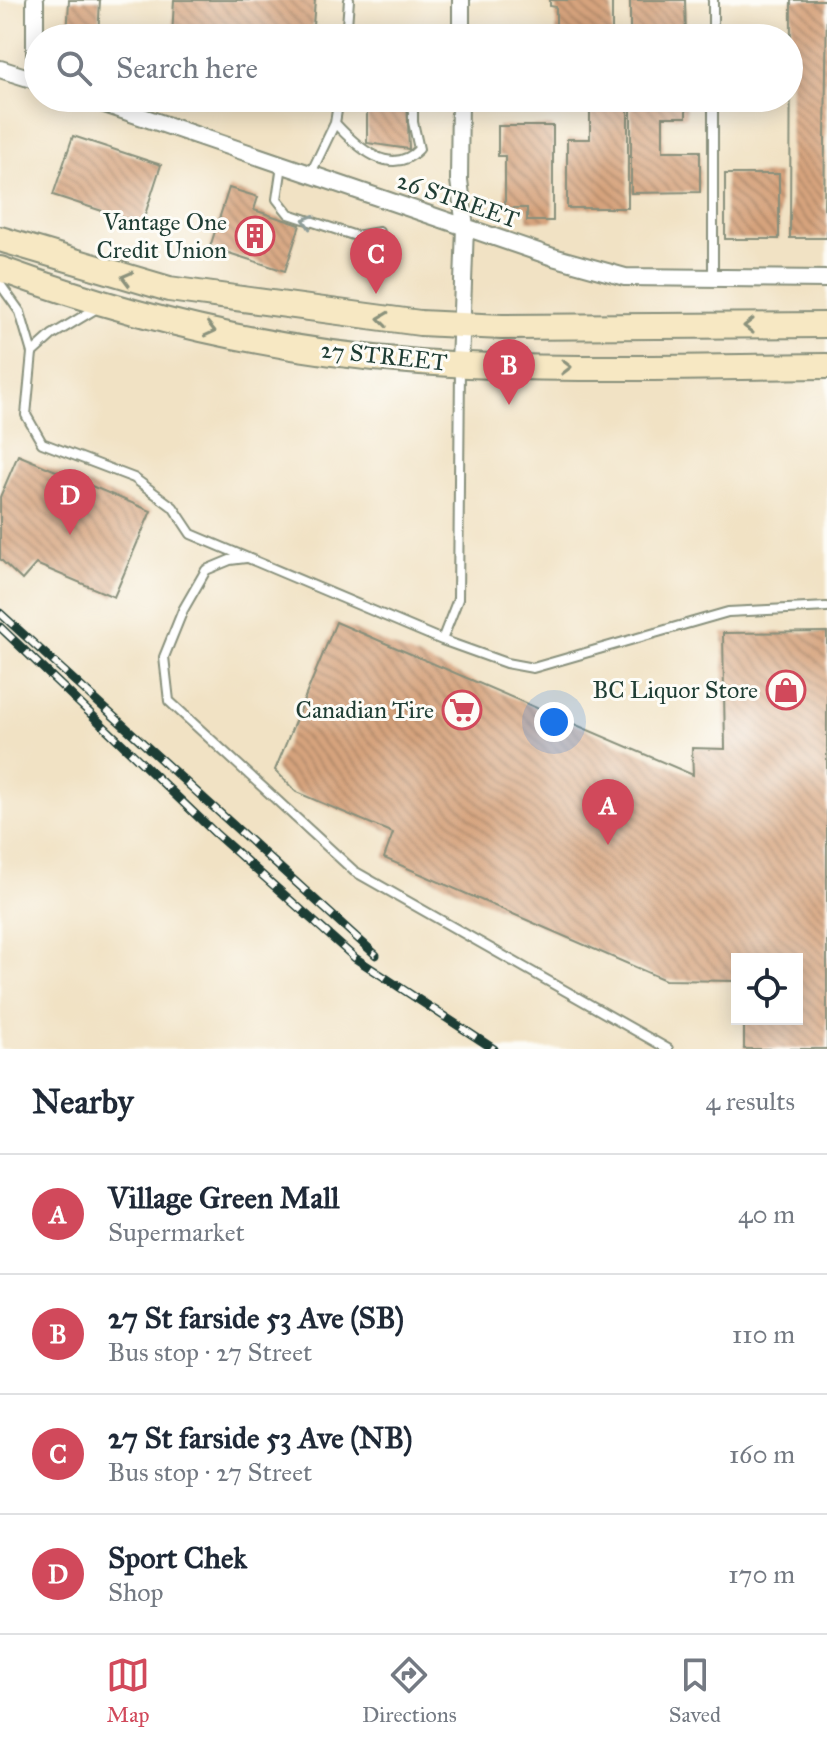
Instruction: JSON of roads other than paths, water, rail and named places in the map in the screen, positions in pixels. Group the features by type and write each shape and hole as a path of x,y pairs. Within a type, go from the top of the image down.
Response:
{"main road":[{"name":"27 STREET","path":"0,239 169,289 303,310 461,327 827,325"},
{"name":"27 STREET","path":"0,269 105,304 243,337 361,357 460,365 827,366"}],"street":[{"path":"35,0 35,24"},
{"path":"461,0 461,24"},
{"path":"0,69 24,77"},
{"name":"26 STREET","path":"128,112 465,227 625,277 827,279"},
{"path":"460,112 459,180 465,227 460,365"}],"lane":[{"path":"347,24 349,0"},
{"path":"713,0 713,24"},
{"path":"310,175 335,123 337,112"},
{"path":"335,123 365,153 392,162 410,159 419,149 413,112"},
{"path":"713,112 713,279"},
{"path":"282,165 277,199 289,214 356,236 379,232"},
{"path":"0,284 20,312 32,353 26,415 42,443 134,478 173,507 191,534 442,640 506,663 533,668 728,612 827,607"},
{"path":"32,353 52,335 105,304"},
{"path":"442,640 458,599 460,365"},
{"path":"251,558 230,560 206,570 183,610 164,657 169,701 354,871 668,1049"}],"railway":[{"path":"0,613 376,955"},
{"path":"0,627 215,833 355,958 494,1049"}],"place":[{"name":"Vantage One Credit Union","path":"255,236"},
{"name":"27 St farside 53 Ave (NB)","path":"376,294"},
{"name":"27 St farside 53 Ave (SB)","path":"509,405"},
{"name":"Sport Chek","path":"70,535"},
{"name":"BC Liquor Store","path":"786,690"},
{"name":"Canadian Tire","path":"462,710"},
{"name":"Village Green Mall","path":"608,845"}]}
